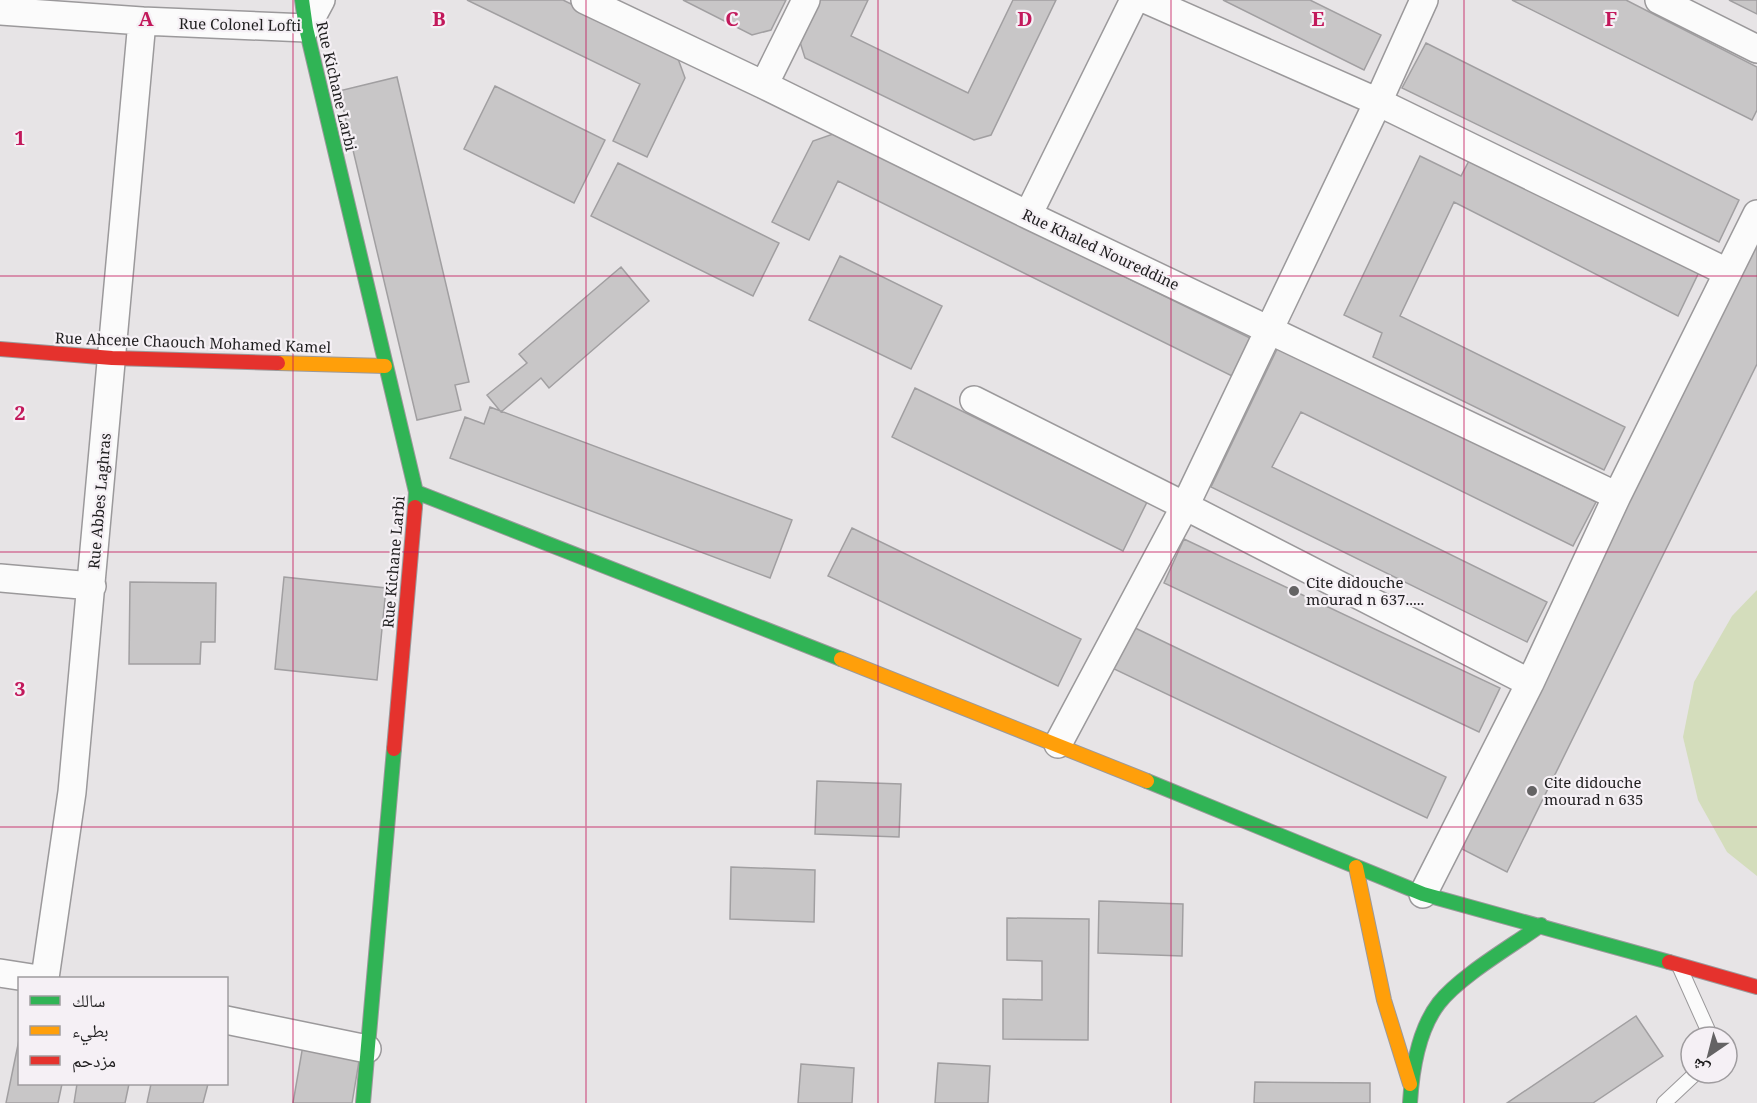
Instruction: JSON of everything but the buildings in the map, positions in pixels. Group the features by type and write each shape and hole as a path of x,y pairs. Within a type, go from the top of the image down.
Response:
{"street":[{"name":"Rue Kichane Larbi","path":"302,0 306,28 416,492 363,1103"},
{"name":"Rue Colonel Lofti","path":"0,12 306,28 321,0"},
{"name":"Rue Khaled Noureddine","path":"585,0 1028,215 1617,496"},
{"path":"764,85 806,0"},
{"path":"1028,215 1134,0"},
{"path":"1147,0 1378,102 1727,272"},
{"path":"1058,744 1185,506 1378,102 1424,0"},
{"path":"1659,0 1757,50"},
{"name":"Rue Abbes Laghras","path":"45,977 72,792 141,21"},
{"path":"1423,894 1530,683 1617,496 1757,214"},
{"name":"Rue Ahcene Chaouch Mohamed Kamel","path":"0,349 112,358 385,366"},
{"path":"974,400 1530,683"},
{"path":"416,492 1058,744 1423,894 1757,987"},
{"path":"0,578 92,586"},
{"path":"1356,867 1384,1000 1411,1086"},
{"path":"1410,1103 1411,1086 1422,1035 1438,1003 1466,978 1541,925"},
{"path":"0,973 26,977"},
{"path":"228,1020 367,1049"}],"lane":[{"path":"1679,964 1706,1025"},
{"path":"1664,1103 1683,1085"}],"green space":[{"path":"1757,590 1757,876 1727,852 1698,800 1683,737 1694,682 1732,616"}],"traffic: fast":[{"path":"302,0 306,28 416,492 415,507"},
{"path":"416,492 841,659"},
{"path":"363,1103 394,749"},
{"path":"1147,781 1423,894 1669,962"},
{"path":"1410,1103 1417,1051 1426,1025 1439,1003 1473,972 1541,925"}],"traffic: slow":[{"path":"278,363 385,366"},
{"path":"841,659 1147,781"},
{"path":"1356,867 1384,1000 1410,1084"}],"traffic: jam":[{"path":"0,349 112,358 278,363"},
{"path":"394,749 415,507"},
{"path":"1669,962 1757,987"}],"place":[{"name":"Cite didouche mourad n 637.....","path":"1294,591"},
{"name":"Cite didouche mourad n 635","path":"1532,791"}]}
